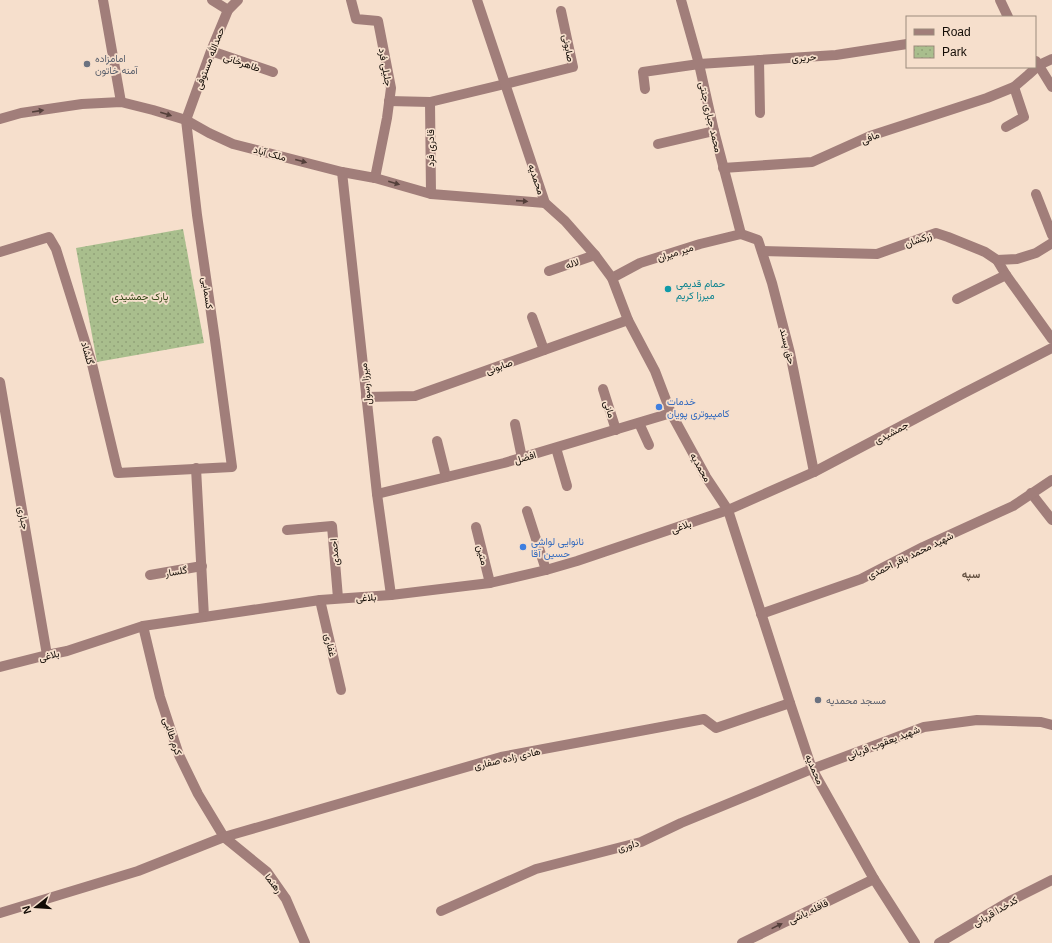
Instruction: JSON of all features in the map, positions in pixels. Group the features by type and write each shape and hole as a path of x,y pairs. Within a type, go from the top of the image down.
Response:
{"street":[{"path":"103,0 121,102"},
{"path":"212,0 228,10"},
{"name":"حمدالله مستوفی","path":"186,120 211,51 228,10 238,0"},
{"name":"جلیلی فرد","path":"351,0 356,19 378,21 391,88 387,118 375,178"},
{"name":"محمدیه","path":"476,0 545,203 565,221 595,255 612,278 628,320 655,371 672,413 706,477 728,510 812,769 874,879 915,943"},
{"path":"1000,0 1008,16"},
{"name":"محمد جباری جنتی","path":"685,1 714,131 741,234"},
{"name":"صابونی","path":"389,102 430,102 573,66 561,11"},
{"name":"حریری","path":"645,90 643,72 699,64 836,55 906,44"},
{"name":"طاهرخانی","path":"211,51 273,72"},
{"name":"مافی","path":"1037,63 1052,59"},
{"path":"759,60 760,113"},
{"path":"1037,63 1052,87"},
{"name":"مافی","path":"723,168 812,162 870,136 987,98 1014,87 1028,75 1033,68"},
{"path":"1006,126 1024,117 1014,87"},
{"name":"ملک آباد","path":"0,119 20,114 82,104 121,102 186,120 233,144 342,172 375,178 431,194 545,203"},
{"name":"قادری فرد","path":"430,102 431,194"},
{"name":"کسمایی","path":"186,120 197,214 232,467 196,468"},
{"path":"658,144 714,131"},
{"name":"میرزا رسول","path":"342,172 377,494 391,595"},
{"path":"1036,194 1052,235"},
{"name":"زرکشان","path":"762,251 877,254 936,233 985,252 997,260 1052,339"},
{"name":"حق پسند","path":"741,234 758,240 772,283 790,353 814,472"},
{"name":"میر میران","path":"612,278 646,261 700,244 741,234"},
{"name":"گلشاد","path":"0,252 49,237 56,249 92,364 118,473 196,468"},
{"path":"997,260 1017,259 1036,253 1052,243"},
{"name":"لاله","path":"550,271 595,255"},
{"path":"957,299 1006,275"},
{"path":"532,317 544,350"},
{"name":"صابونی","path":"366,397 415,396 628,320"},
{"name":"جمشیدی","path":"728,510 814,472 1052,348"},
{"name":"جباری","path":"0,382 48,655"},
{"name":"مانی","path":"603,389 616,430"},
{"name":"افضل","path":"377,494 504,463 672,413"},
{"path":"640,423 649,445"},
{"path":"515,424 522,458"},
{"path":"437,441 446,477"},
{"path":"556,448 567,486"},
{"path":"196,468 204,617"},
{"name":"شهید محمد باقر احمدی","path":"761,614 861,580 924,547 1012,506 1052,480"},
{"path":"1031,493 1052,520"},
{"name":"بلاغی","path":"0,667 67,651 143,626 320,600 391,595 490,582 546,570 728,510"},
{"path":"527,511 546,570"},
{"name":"احمدی","path":"288,530 332,526 338,598"},
{"name":"متین","path":"476,527 490,582"},
{"name":"گلسار","path":"150,575 202,566"},
{"name":"غفاری","path":"320,600 341,690"},
{"name":"کرم طالبی","path":"143,626 160,698 179,755 198,794 224,837"},
{"name":"هادی زاده صفاری","path":"224,837 501,757 704,719 716,728 790,703"},
{"name":"شهید یعقوب قربانی","path":"812,769 924,727 976,720 1041,722 1052,724"},
{"name":"داوری","path":"441,911 536,869 641,842 681,823 812,769"},
{"path":"0,912 138,871 224,837"},
{"name":"رهنما","path":"224,837 268,872 286,899 305,943"},
{"name":"قافله باشی","path":"742,943 874,879"},
{"name":"کدخدا قربانی","path":"939,943 1010,901 1052,880"}],"green space":[{"name":"پارک جمشیدی","path":"183,229 204,343 97,362 76,248"}],"place":[{"name":"امامزاده آمنه خاتون","path":"87,64"},
{"name":"حمام قدیمی میرزا کریم","path":"668,289"},
{"name":"خدمات کامپیوتری پویان","path":"659,407"},
{"name":"نانوایی لواشی حسین آقا","path":"523,547"},
{"name":"مسجد محمدیه","path":"818,700"}],"district":[{"name":"سپه","path":"971,574"}]}
